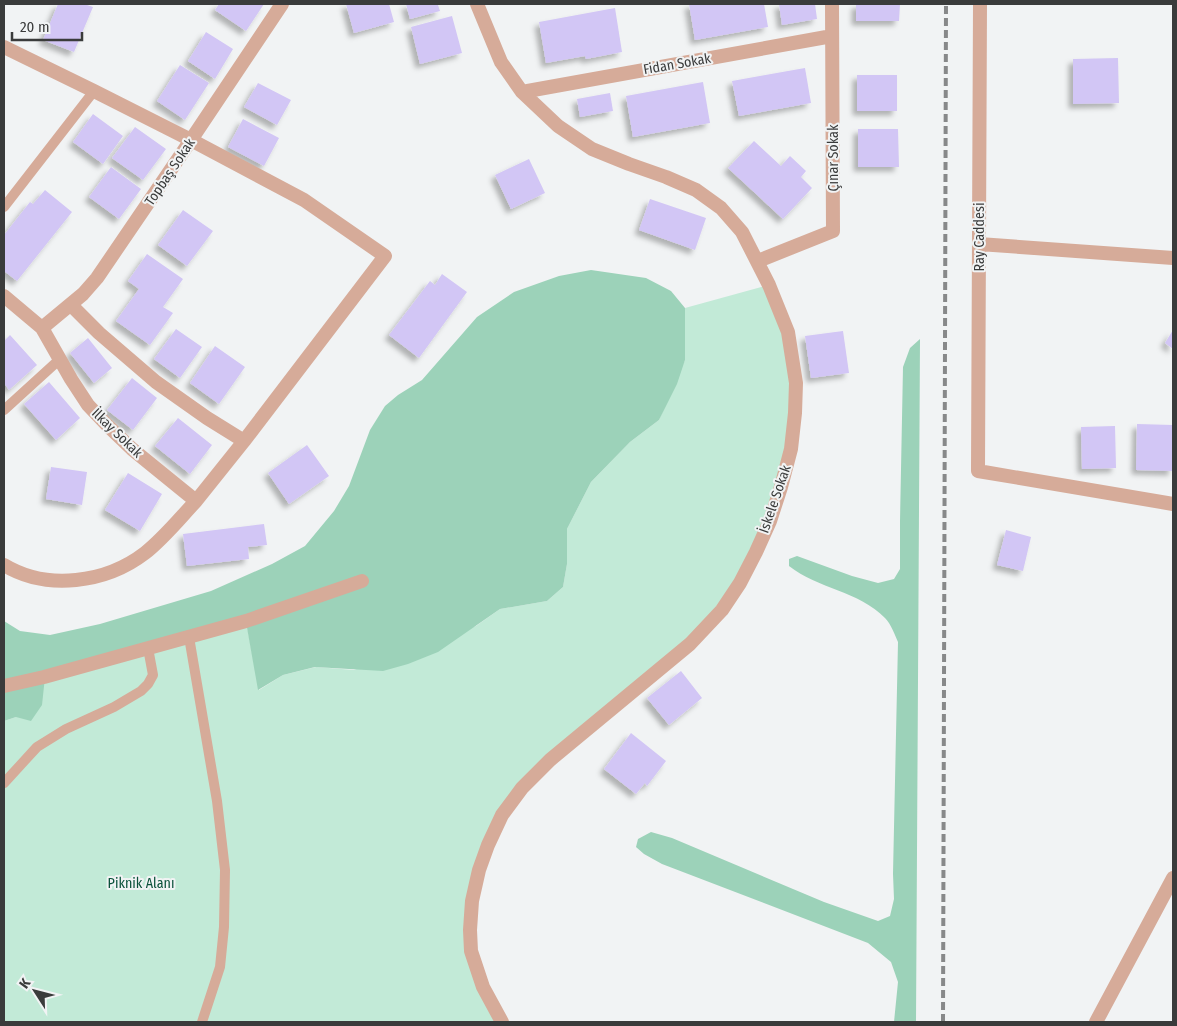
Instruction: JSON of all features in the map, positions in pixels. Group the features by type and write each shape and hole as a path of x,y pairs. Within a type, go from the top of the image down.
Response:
{"street":[{"name":"Topbaş Sokak","path":"42,328 71,305 97,278 282,4"},
{"name":"İskele Sokak","path":"477,4 501,62 522,92 558,126 592,149 696,190 721,208 742,232 758,261 788,332 796,383 791,449 781,488 770,521 740,583 722,610 690,644 550,760 522,788 502,815 488,845 479,870 472,901 471,951 484,987 502,1022"},
{"name":"Çınar Sokak","path":"758,261 833,231 832,4"},
{"name":"Ray Caddesi","path":"980,4 978,471 1173,504"},
{"name":"Fidan Sokak","path":"522,92 832,36"},
{"path":"4,47 191,140 304,200 385,256 196,501 146,553 125,567 106,574 64,581 28,577 4,565"},
{"path":"979,244 1173,258"},
{"name":"İlkay Sokak","path":"4,296 42,328 88,405 132,449 196,501"},
{"path":"71,305 99,334 156,382 207,418 244,441"},
{"path":"4,686 44,677 246,621 362,581"},
{"path":"1096,1022 1173,878"}],"lane":[{"path":"4,207 94,91"},
{"path":"4,410 60,359"},
{"path":"189,637 217,801 224,870 224,927 220,967 202,1022"},
{"path":"4,783 37,747 66,729 114,707 141,691 153,675 148,648"}],"green space":[{"path":"591,270 646,278 671,291 685,308 685,360 677,384 659,420 630,442 591,482 567,529 567,564 563,587 547,601 500,609 438,652 408,664 383,671 315,667 283,675 258,690 246,622 45,677 42,705 31,721 16,717 4,721 4,621 20,631 50,635 100,624 211,591 272,564 305,546 334,511 349,486 370,430 385,406 398,395 422,380 477,317 514,292 559,276"},
{"name":"Piknik Alanı","path":"769,285 796,383 781,487 722,610 550,760 488,845 470,930 502,1022 4,1022 4,721 16,717 44,677 246,621 259,690 283,675 316,667 354,670 476,626 500,609 547,601 563,587 567,564 567,529 591,482 630,442 659,420 685,360 685,308"},
{"path":"920,339 916,1022 894,1022 898,982 891,962 868,943 662,864 636,847 638,839 651,832 672,838 824,902 878,921 890,916 894,899 898,642 887,620 875,609 851,596 800,574 789,566 789,559 797,556 852,576 878,583 894,579 900,569 903,367 910,348"}],"building":[{"path":"58,4 84,4 93,7 74,52 43,40"},
{"path":"219,4 264,4 246,31 215,10"},
{"path":"346,4 389,4 394,22 354,33"},
{"path":"406,4 442,4 438,5 440,11 410,19"},
{"path":"689,4 764,4 768,27 695,40"},
{"path":"779,4 815,4 817,19 782,25"},
{"path":"856,4 900,4 899,21 856,21"},
{"path":"615,8 622,52 586,59 585,56 546,63 539,22"},
{"path":"452,16 462,53 420,64 411,27"},
{"path":"206,32 233,49 215,79 188,61"},
{"path":"1118,58 1119,103 1073,104 1073,59"},
{"path":"180,65 209,83 185,120 157,101"},
{"path":"805,68 811,103 739,116 732,81"},
{"path":"857,75 897,75 897,111 857,111"},
{"path":"703,82 710,123 633,137 626,96"},
{"path":"258,83 291,100 277,125 244,107"},
{"path":"610,93 613,111 580,117 577,99"},
{"path":"93,114 123,136 103,164 73,142"},
{"path":"243,119 279,138 264,166 228,147"},
{"path":"135,127 166,149 143,180 112,158"},
{"path":"858,129 898,129 899,167 858,167"},
{"path":"754,141 781,166 790,156 806,171 801,177 812,188 783,219 728,168"},
{"path":"529,159 545,193 511,209 495,175"},
{"path":"111,167 141,189 119,219 89,197"},
{"path":"45,190 72,212 17,281 4,271 4,235 30,202 33,204"},
{"path":"650,199 706,218 695,250 639,230"},
{"path":"183,210 213,231 187,266 158,245"},
{"path":"147,254 183,279 163,307 173,313 150,345 116,321 139,289 128,281"},
{"path":"442,274 467,292 419,358 389,335 430,281 435,285"},
{"path":"176,329 202,347 180,378 154,359"},
{"path":"1173,330 1173,349 1165,343"},
{"path":"843,331 849,373 811,378 805,336"},
{"path":"10,335 37,365 9,390 4,383 4,341"},
{"path":"88,338 112,368 94,383 70,353"},
{"path":"215,346 245,367 219,404 190,383"},
{"path":"132,378 157,398 133,430 107,410"},
{"path":"49,382 80,418 56,440 24,404"},
{"path":"178,418 212,445 190,474 155,446"},
{"path":"1137,424 1173,425 1173,471 1136,470"},
{"path":"1115,426 1116,468 1082,469 1081,427"},
{"path":"307,445 329,476 289,504 268,473"},
{"path":"51,467 87,472 82,505 46,499"},
{"path":"128,473 162,494 140,531 105,510"},
{"path":"264,524 267,545 248,547 249,559 187,566 183,534"},
{"path":"1006,530 1031,537 1023,571 997,565"},
{"path":"681,671 702,698 669,725 647,698"},
{"path":"631,733 666,761 647,786 645,783 636,794 604,769"}],"railway":[{"path":"943,1022 946,4"}]}
